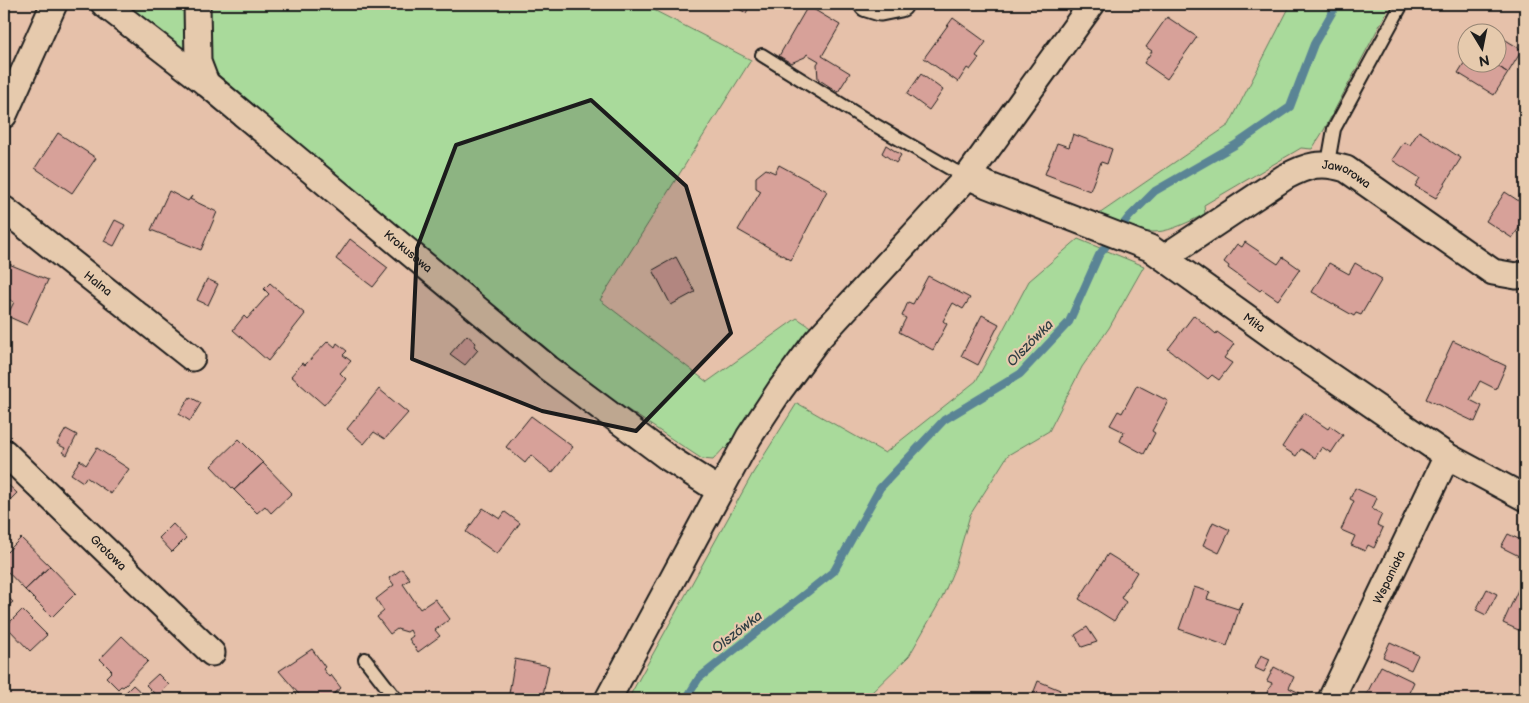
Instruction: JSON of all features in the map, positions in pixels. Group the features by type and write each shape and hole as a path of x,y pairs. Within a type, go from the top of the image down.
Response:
{"street":[{"path":"4,115 54,4"},
{"name":"Krokusowa","path":"104,4 206,83 556,374 667,458 720,491"},
{"path":"197,4 198,62 206,83"},
{"path":"867,4 880,8 900,4"},
{"path":"608,699 720,491 754,430 780,390 817,340 968,176 1086,6"},
{"name":"Jaworowa","path":"1157,252 1285,177 1304,168 1328,163 1346,169 1493,272 1516,276 1525,274"},
{"name":"Miła","path":"968,176 1157,252 1290,349 1447,456 1525,498"},
{"name":"Halna","path":"4,209 192,358"},
{"name":"Grotowa","path":"4,452 212,653"},
{"name":"Wspaniała","path":"1331,699 1447,456"}],"lane":[{"path":"1328,163 1334,129 1402,4"},
{"path":"762,54 868,121 953,170 968,176"},
{"path":"365,659 396,699"}],"highlighted area":[{"path":"591,100 686,186 731,333 636,431 542,411 412,359 417,248 456,145"}],"green space":[{"path":"114,4 190,4 189,46 184,54"},
{"path":"205,4 642,4 751,60 600,300 707,382 797,318 815,330 731,450 724,448 713,460 702,459 553,360 209,70"},
{"path":"1291,4 1391,4 1312,149 1301,148 1204,205 1205,214 1174,228 1152,232 1141,231 1099,214 1229,125"},
{"path":"1078,239 1144,266 1109,328 1082,367 1049,431 1008,455 970,515 955,567 942,598 909,656 868,696 861,699 628,699 753,473 797,403 885,453 976,381 1029,281"}],"building":[{"path":"731,4 751,4 746,13"},
{"path":"808,6 840,25 822,56 850,73 838,92 818,79 817,64 819,61 807,54 805,57 791,63 779,56"},
{"path":"1167,17 1197,37 1167,79 1144,63 1152,51 1146,47"},
{"path":"953,18 986,42 976,56 979,58 970,70 967,68 958,82 924,58"},
{"path":"1506,40 1522,50 1508,73 1506,72"},
{"path":"1506,72 1508,73 1494,95 1458,73"},
{"path":"921,74 943,90 929,110 907,94"},
{"path":"1419,131 1461,158 1436,198 1415,186 1420,178 1392,160 1404,142 1410,145"},
{"path":"58,133 96,158 72,193 35,168"},
{"path":"1073,134 1112,149 1107,164 1101,162 1090,191 1045,174 1057,143 1069,147"},
{"path":"886,145 901,155 896,163 882,153"},
{"path":"779,165 827,191 791,260 738,230 761,191 756,188 756,177 766,169 775,173"},
{"path":"169,191 188,201 192,196 190,199 217,212 201,250 151,230"},
{"path":"1505,192 1525,205 1525,232 1519,228 1512,238 1486,221"},
{"path":"115,220 125,225 114,246 104,241"},
{"path":"350,239 388,268 373,287 336,259"},
{"path":"1245,242 1278,264 1283,257 1300,269 1278,300 1262,289 1260,291 1228,268 1229,266 1224,262 1237,244 1242,247"},
{"path":"676,257 695,292 671,305 653,270"},
{"path":"4,262 48,280 27,325 7,316 14,302 4,297"},
{"path":"1329,263 1349,274 1355,263 1382,279 1361,315 1356,313 1354,316 1312,292"},
{"path":"928,276 970,298 963,309 953,303 943,321 947,324 933,350 899,332 906,318 902,316 908,302 913,304"},
{"path":"207,279 218,284 208,305 197,300"},
{"path":"270,283 305,314 268,361 233,330 244,316 247,319 269,294 264,289"},
{"path":"982,315 999,324 978,365 961,356"},
{"path":"1194,315 1216,334 1217,332 1234,344 1224,358 1232,363 1219,380 1212,375 1208,379 1168,349"},
{"path":"467,335 476,343 474,346 478,350 465,365 450,354"},
{"path":"328,341 335,347 337,343 347,351 343,355 351,361 340,373 346,379 324,405 291,376 302,363 305,365"},
{"path":"1453,341 1506,366 1496,389 1480,381 1470,400 1482,406 1475,422 1426,399"},
{"path":"1137,385 1168,401 1152,431 1155,433 1144,454 1120,441 1124,432 1110,425 1118,411 1122,413"},
{"path":"379,389 408,413 385,439 374,432 364,444 347,429"},
{"path":"190,397 201,403 190,421 179,414"},
{"path":"1304,413 1328,429 1330,426 1343,435 1331,453 1322,447 1315,458 1301,449 1296,456 1282,447"},
{"path":"531,416 573,447 552,473 531,455 525,463 506,447"},
{"path":"66,429 77,435 67,455 63,452 65,448 57,444"},
{"path":"239,439 263,463 234,490 211,466"},
{"path":"97,448 129,469 111,494 86,477 83,482 71,474 80,460 86,465"},
{"path":"263,463 292,493 271,513 265,506 257,513 234,490"},
{"path":"4,481 17,493 9,501 4,496"},
{"path":"1355,488 1377,498 1372,509 1382,514 1377,525 1383,528 1374,548 1368,545 1365,551 1351,545 1355,536 1341,530 1354,501 1350,499"},
{"path":"483,508 500,519 505,512 520,523 497,554 466,532"},
{"path":"1213,522 1230,530 1219,553 1203,545"},
{"path":"173,524 186,538 172,552 159,538"},
{"path":"1508,534 1525,542 1523,558 1501,547"},
{"path":"21,538 50,566 25,590 4,568 4,555"},
{"path":"1108,554 1137,572 1121,598 1126,602 1114,621 1079,599"},
{"path":"50,566 76,593 52,617 25,590"},
{"path":"402,569 410,579 403,584 420,609 435,599 450,619 435,630 440,636 418,652 409,639 413,636 410,630 407,632 397,629 390,634 377,617 384,611 376,599 394,585 389,578"},
{"path":"1522,581 1525,582 1525,633 1503,623"},
{"path":"1194,587 1210,592 1207,599 1238,609 1242,602 1227,646 1179,629"},
{"path":"1487,589 1497,594 1486,615 1476,610"},
{"path":"4,593 13,602 4,609"},
{"path":"22,610 47,635 30,651 6,626"},
{"path":"1087,627 1097,642 1082,647 1075,635"},
{"path":"122,636 148,661 123,687 121,686 118,689 106,677 112,671 100,659"},
{"path":"1390,642 1418,655 1411,670 1383,657"},
{"path":"312,649 325,667 323,669 329,677 331,675 341,688 328,699 303,699 279,671"},
{"path":"1261,655 1270,659 1264,672 1255,668"},
{"path":"515,659 549,666 542,699 508,699"},
{"path":"1381,666 1414,682 1406,699 1364,699"},
{"path":"1274,667 1294,677 1289,688 1300,693 1297,699 1264,699 1272,683 1267,681"},
{"path":"158,674 169,685 157,696 146,685"},
{"path":"1038,681 1060,690 1056,699 1031,699"},
{"path":"133,685 144,695 140,699 128,699 123,695"}],"waterway":[{"name":"Olszówka","path":"686,699 699,678 834,571 880,488 944,420 1020,374 1069,322 1099,255 1129,217 1155,191 1235,145 1290,107 1314,44 1337,4"}]}
